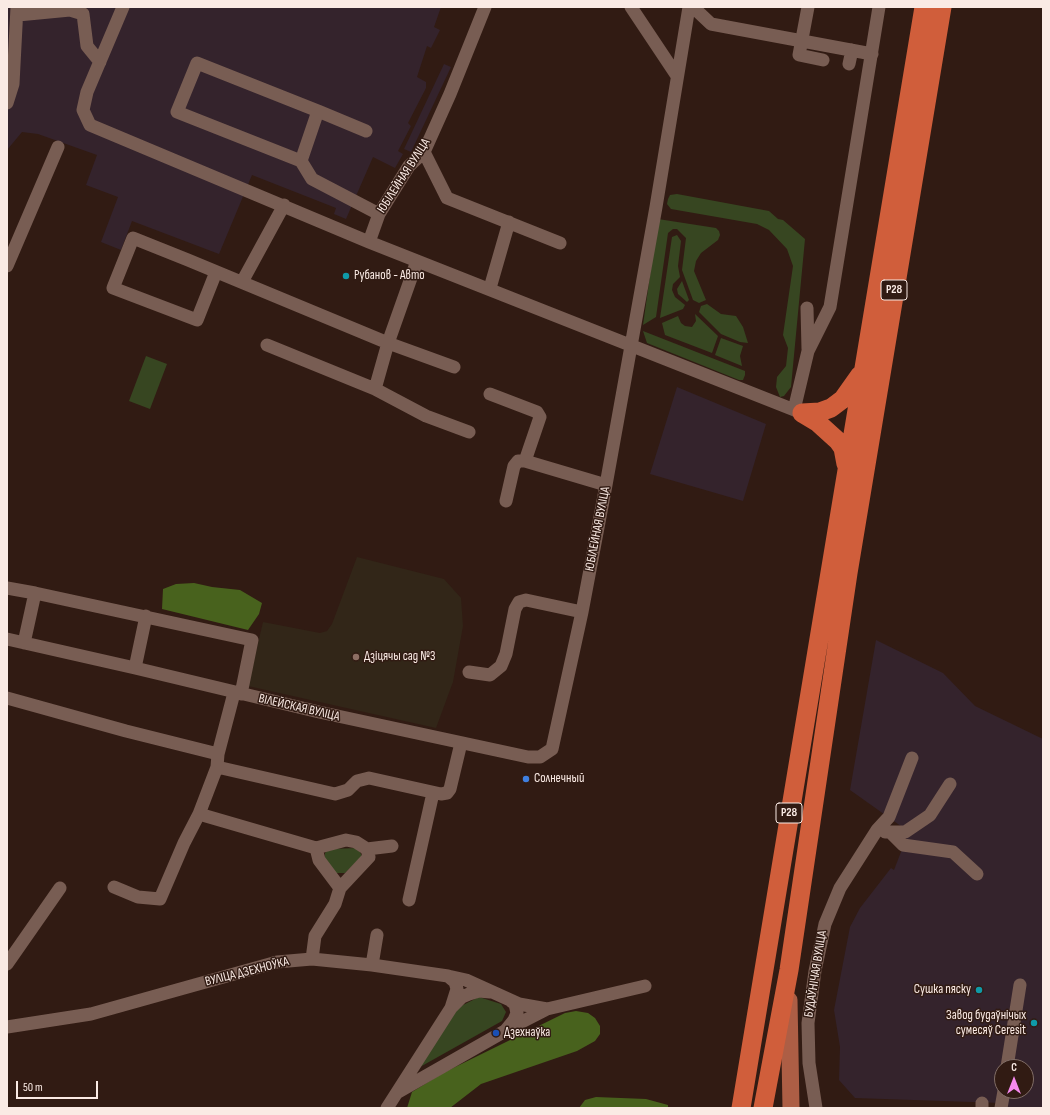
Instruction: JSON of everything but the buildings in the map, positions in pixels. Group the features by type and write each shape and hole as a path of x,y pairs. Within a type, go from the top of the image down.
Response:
{"highway":[{"name":"Р28","path":"741,1108 924,7"},
{"name":"Р28","path":"763,1108 788,970 848,573 942,7"},
{"path":"798,411 820,412 831,408 843,399 864,369"},
{"path":"798,411 817,422 838,441 843,448 847,468"}],"main road":[{"path":"788,970 790,1108"}],"street":[{"path":"123,7 87,92 83,110 90,125 284,205 369,242 490,288 798,411 808,350 807,308"},
{"name":"ЮБІЛЕЙНАЯ ВУЛІЦА","path":"369,242 379,214 409,166 424,152 450,94 485,7"},
{"path":"631,7 677,76"},
{"name":"ЮБІЛЕЙНАЯ ВУЛІЦА","path":"561,712 606,485 656,207 689,7"},
{"path":"693,7 711,24 801,42 872,54"},
{"path":"808,7 799,55 823,60"},
{"path":"808,350 830,307 879,7"},
{"path":"7,103 13,84 18,11 70,10 83,14 87,46 100,62"},
{"path":"850,64 852,50"},
{"path":"366,131 196,64 177,112 301,161 312,179 379,214"},
{"path":"301,161 318,111"},
{"path":"7,266 58,147"},
{"path":"424,152 446,198 560,243"},
{"path":"242,282 284,205"},
{"path":"490,288 509,222"},
{"path":"216,272 197,320 113,288 133,238 242,282 388,343 454,367"},
{"path":"375,389 388,343 417,261"},
{"path":"267,345 375,389 426,416 469,432"},
{"path":"490,394 536,412 540,417 525,461"},
{"path":"506,500 514,466 518,461 525,461 606,485"},
{"path":"7,588 146,616 252,640 218,754 217,767 199,814 184,843 160,899 138,897 114,887"},
{"path":"24,643 35,593"},
{"path":"469,672 490,675 501,666 506,654 515,609 519,602 526,600 582,612"},
{"path":"135,668 146,616"},
{"name":"ВІЛЕЙСКАЯ ВУЛІЦА","path":"7,639 135,668 237,694 528,757 540,757 552,749 561,712"},
{"path":"7,698 126,731 218,754"},
{"path":"217,767 335,794 348,790 357,781 369,778 433,793 447,793 450,789 461,743"},
{"name":"БУДАЎНІЧАЯ ВУЛІЦА","path":"816,1108 809,1062 808,1023 815,972 825,924 840,888 884,831 912,758"},
{"path":"884,831 905,832 930,815 950,784"},
{"path":"409,900 433,793"},
{"path":"199,814 316,848 346,840 356,842 367,849 392,846"},
{"path":"884,831 903,845 952,852 977,874"},
{"path":"316,848 319,860 340,888"},
{"path":"312,959 315,936 335,904 340,888 369,857 367,849"},
{"path":"7,964 60,888"},
{"path":"372,965 377,935"},
{"name":"ВУЛІЦА ДЗЕХНОЎКА","path":"7,1027 91,1014 277,962 312,959 372,965 448,976 466,980 512,1001 547,1009"},
{"path":"448,976 455,982 457,989 451,1008"},
{"path":"1008,1059 1020,985"},
{"path":"395,1094 505,1031 547,1009 645,986"},
{"path":"387,1108 451,1008 462,997 469,994 479,991 493,993"},
{"path":"505,1031 514,1020 517,1013 512,1001"}],"shaded area":[{"path":"7,7 441,7 434,27 440,30 431,48 427,46 417,77 426,82 426,88 408,123 411,126 398,151 403,154 395,168 373,157 346,219 334,214 336,208 252,175 219,254 132,221 121,250 101,242 118,197 86,185 97,155 38,134 22,132 7,150"},
{"path":"444,64 451,67 411,152 404,149"},
{"path":"677,387 766,424 743,501 650,474"},
{"name":"Дзіцячы сад №3","path":"357,557 444,579 461,598 463,626 453,682 436,728 248,686 263,622 320,633 327,631 332,624"},
{"path":"876,640 943,673 975,706 1043,739 1043,1108 1003,1108 1001,1103 855,1098 839,1080 840,1047 834,1010 850,927 860,908 891,868 894,870 906,839 905,829 850,790"}],"green space":[{"path":"677,194 769,211 778,219 783,220 805,239 791,387 784,396 780,397 776,387 777,377 786,366 788,348 783,335 793,266 787,249 769,230 757,224 671,209 667,204 668,199 670,195"},
{"path":"658,219 716,228 720,235 718,240 701,253 696,261 694,271 706,300 699,303 693,300 682,270 686,238 677,229 673,229 668,233 656,317 643,325"},
{"path":"677,235 681,241 678,266 680,277 673,284 672,290 675,297 685,305 683,309 660,318 672,237"},
{"path":"682,281 689,300 687,302 678,294 677,289"},
{"path":"707,304 721,314 736,316 743,327 748,343 740,342 721,334 699,312 701,306"},
{"path":"695,314 718,336 712,353 665,335 662,323 678,316 681,323 685,326 692,327 696,321"},
{"path":"643,331 745,371 743,380 739,380 647,343"},
{"path":"721,338 743,346 740,356 742,366 715,355"},
{"path":"146,356 167,364 150,409 129,401"},
{"path":"194,583 212,587 240,590 262,603 259,614 248,630 162,609 163,589 176,584"},
{"path":"358,848 362,856 345,873 334,873 324,860 325,853 329,849"},
{"path":"479,997 501,1004 506,1012 502,1021 420,1067 457,1008"},
{"path":"576,1011 588,1013 595,1018 600,1026 600,1034 595,1041 577,1051 481,1084 450,1108 407,1108 412,1092 443,1073 565,1013"},
{"path":"596,1097 646,1099 668,1105 668,1108 579,1108 585,1100"}],"place":[{"name":"Рубанов - Авто","path":"346,276"},
{"name":"Дзіцячы сад №3","path":"356,657"},
{"name":"Солнечный","path":"526,779"},
{"name":"Сушка пяску","path":"979,990"},
{"name":"Завод будаўнічых сумесяў Ceresit","path":"1034,1023"},
{"name":"Дзехнаўка","path":"496,1033"}]}
